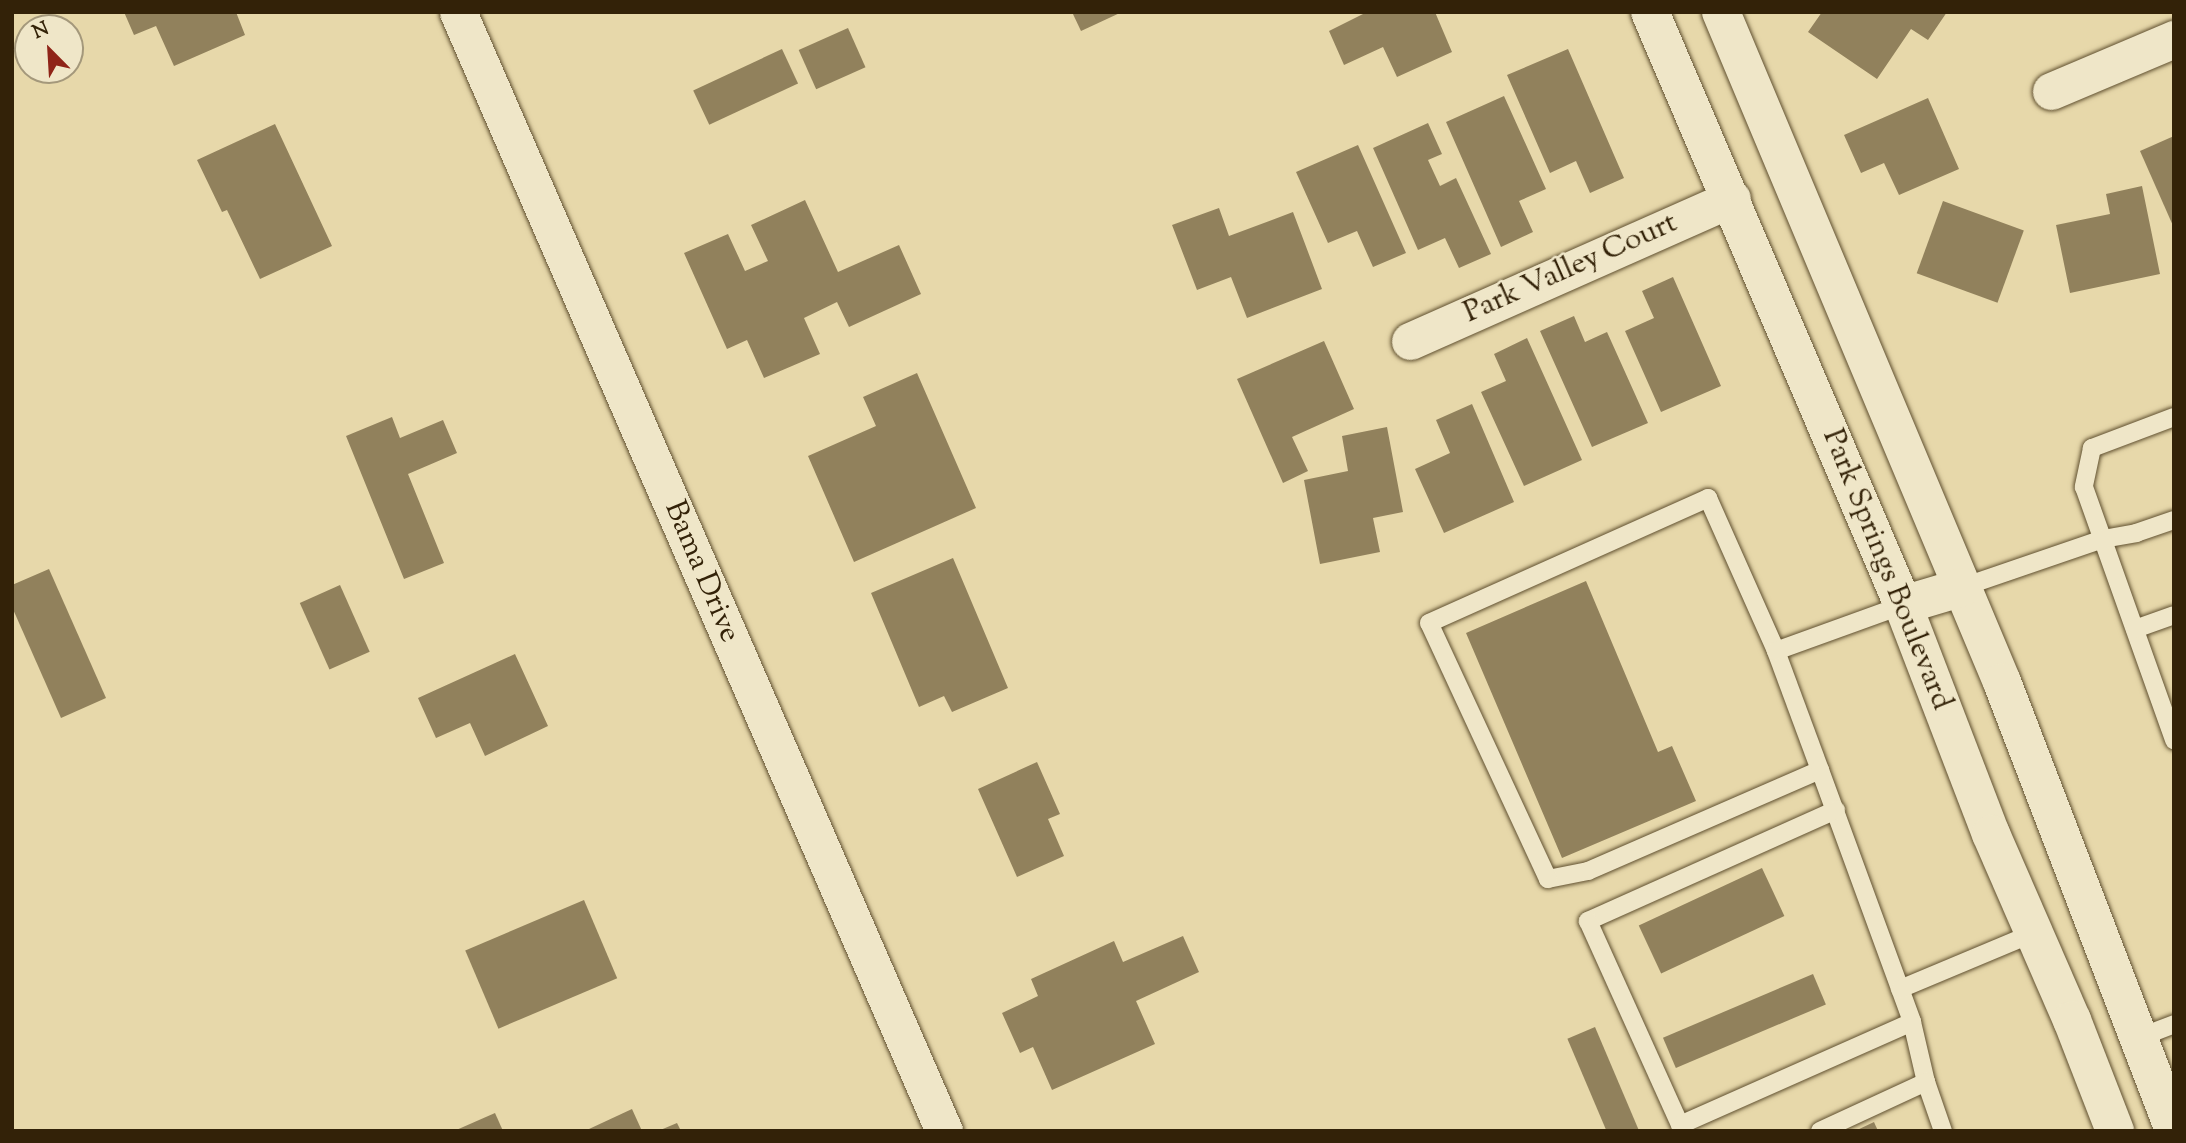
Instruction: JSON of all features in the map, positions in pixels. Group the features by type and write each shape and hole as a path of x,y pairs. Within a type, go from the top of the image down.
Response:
{"main road":[{"name":"Park Springs Boulevard","path":"1650,12 1732,198 1903,605 1991,834 2072,1020 2115,1131"},
{"name":"Park Springs Boulevard","path":"1721,12 1963,587 2174,1131"},
{"path":"1903,605 1963,587"}],"street":[{"name":"Bama Drive","path":"458,12 944,1131"},
{"path":"2051,91 2174,39"},
{"name":"Park Valley Court","path":"1410,341 1732,198"}],"lane":[{"path":"2174,417 2092,449 2084,487 2168,712 2174,740"},
{"path":"1820,770 1588,872 1548,879 1429,623 1708,498 1776,651 1836,810 1912,1022 1926,1082 1943,1131"},
{"path":"1963,587 2103,538 2136,533 2174,520"},
{"path":"1776,651 1903,605"},
{"path":"2135,629 2174,615"},
{"path":"1836,810 1588,921 1680,1125 1912,1022"},
{"path":"1900,989 2034,933"},
{"path":"2138,1038 2174,1024"},
{"path":"1820,1131 1926,1082"}],"building":[{"path":"124,12 236,12 245,35 174,66 156,26 134,35"},
{"path":"1072,12 1122,12 1081,31"},
{"path":"1367,12 1435,12 1452,52 1397,77 1383,47 1344,65 1329,31"},
{"path":"1822,12 1947,12 1928,40 1911,29 1877,79 1808,32"},
{"path":"848,28 865,67 816,89 799,50"},
{"path":"782,49 798,83 709,125 693,90"},
{"path":"1568,49 1624,178 1590,193 1576,161 1550,173 1507,75"},
{"path":"1504,96 1546,189 1519,201 1533,232 1501,247 1446,122"},
{"path":"1928,98 1959,169 1899,195 1884,163 1861,173 1844,135"},
{"path":"1428,123 1442,154 1428,160 1440,186 1456,178 1491,254 1459,268 1445,238 1418,250 1373,148"},
{"path":"275,124 332,246 260,279 227,210 222,212 197,160"},
{"path":"2174,136 2174,228 2140,151"},
{"path":"1358,145 1406,253 1373,267 1357,231 1328,243 1296,172"},
{"path":"2142,186 2160,274 2070,293 2056,225 2110,214 2106,194"},
{"path":"805,200 838,272 899,245 921,294 849,327 837,302 804,318 820,354 764,378 747,340 727,349 684,253 728,234 745,271 768,261 751,225"},
{"path":"1943,201 2024,230 1997,303 1917,273"},
{"path":"1219,208 1229,236 1293,212 1322,289 1247,318 1231,277 1197,290 1172,225"},
{"path":"1673,277 1721,386 1661,412 1625,331 1654,318 1642,291"},
{"path":"1574,316 1585,342 1607,332 1648,423 1592,447 1540,331"},
{"path":"1527,338 1582,460 1524,486 1481,392 1506,381 1494,354"},
{"path":"1324,341 1354,409 1292,437 1308,471 1283,483 1237,379"},
{"path":"917,373 976,508 854,562 808,456 876,426 863,397"},
{"path":"1472,404 1514,502 1444,533 1415,469 1450,453 1436,420"},
{"path":"392,417 400,438 443,420 457,453 408,474 444,563 404,579 346,436"},
{"path":"1387,427 1403,512 1373,518 1380,552 1320,564 1304,480 1348,471 1342,436"},
{"path":"953,558 1008,688 952,712 944,696 919,707 871,593"},
{"path":"49,569 106,698 61,718 12,607 12,585"},
{"path":"1586,581 1658,752 1672,746 1696,801 1562,858 1466,633"},
{"path":"340,585 370,652 329,670 300,603"},
{"path":"515,654 548,726 485,756 470,723 436,738 418,698"},
{"path":"1037,762 1060,814 1048,819 1064,856 1017,877 978,789"},
{"path":"1762,868 1784,916 1661,974 1639,925"},
{"path":"584,900 617,978 498,1029 465,950"},
{"path":"1183,936 1199,972 1136,1001 1155,1044 1052,1090 1033,1047 1020,1053 1002,1013 1038,996 1031,979 1114,941 1123,962"},
{"path":"1813,974 1826,1004 1676,1068 1663,1038"},
{"path":"1595,1027 1639,1131 1607,1131 1567,1039"},
{"path":"632,1109 642,1131 589,1129"},
{"path":"495,1113 503,1131 454,1131"},
{"path":"1874,1122 1878,1131 1855,1131"},
{"path":"677,1123 681,1131 658,1131"}]}
